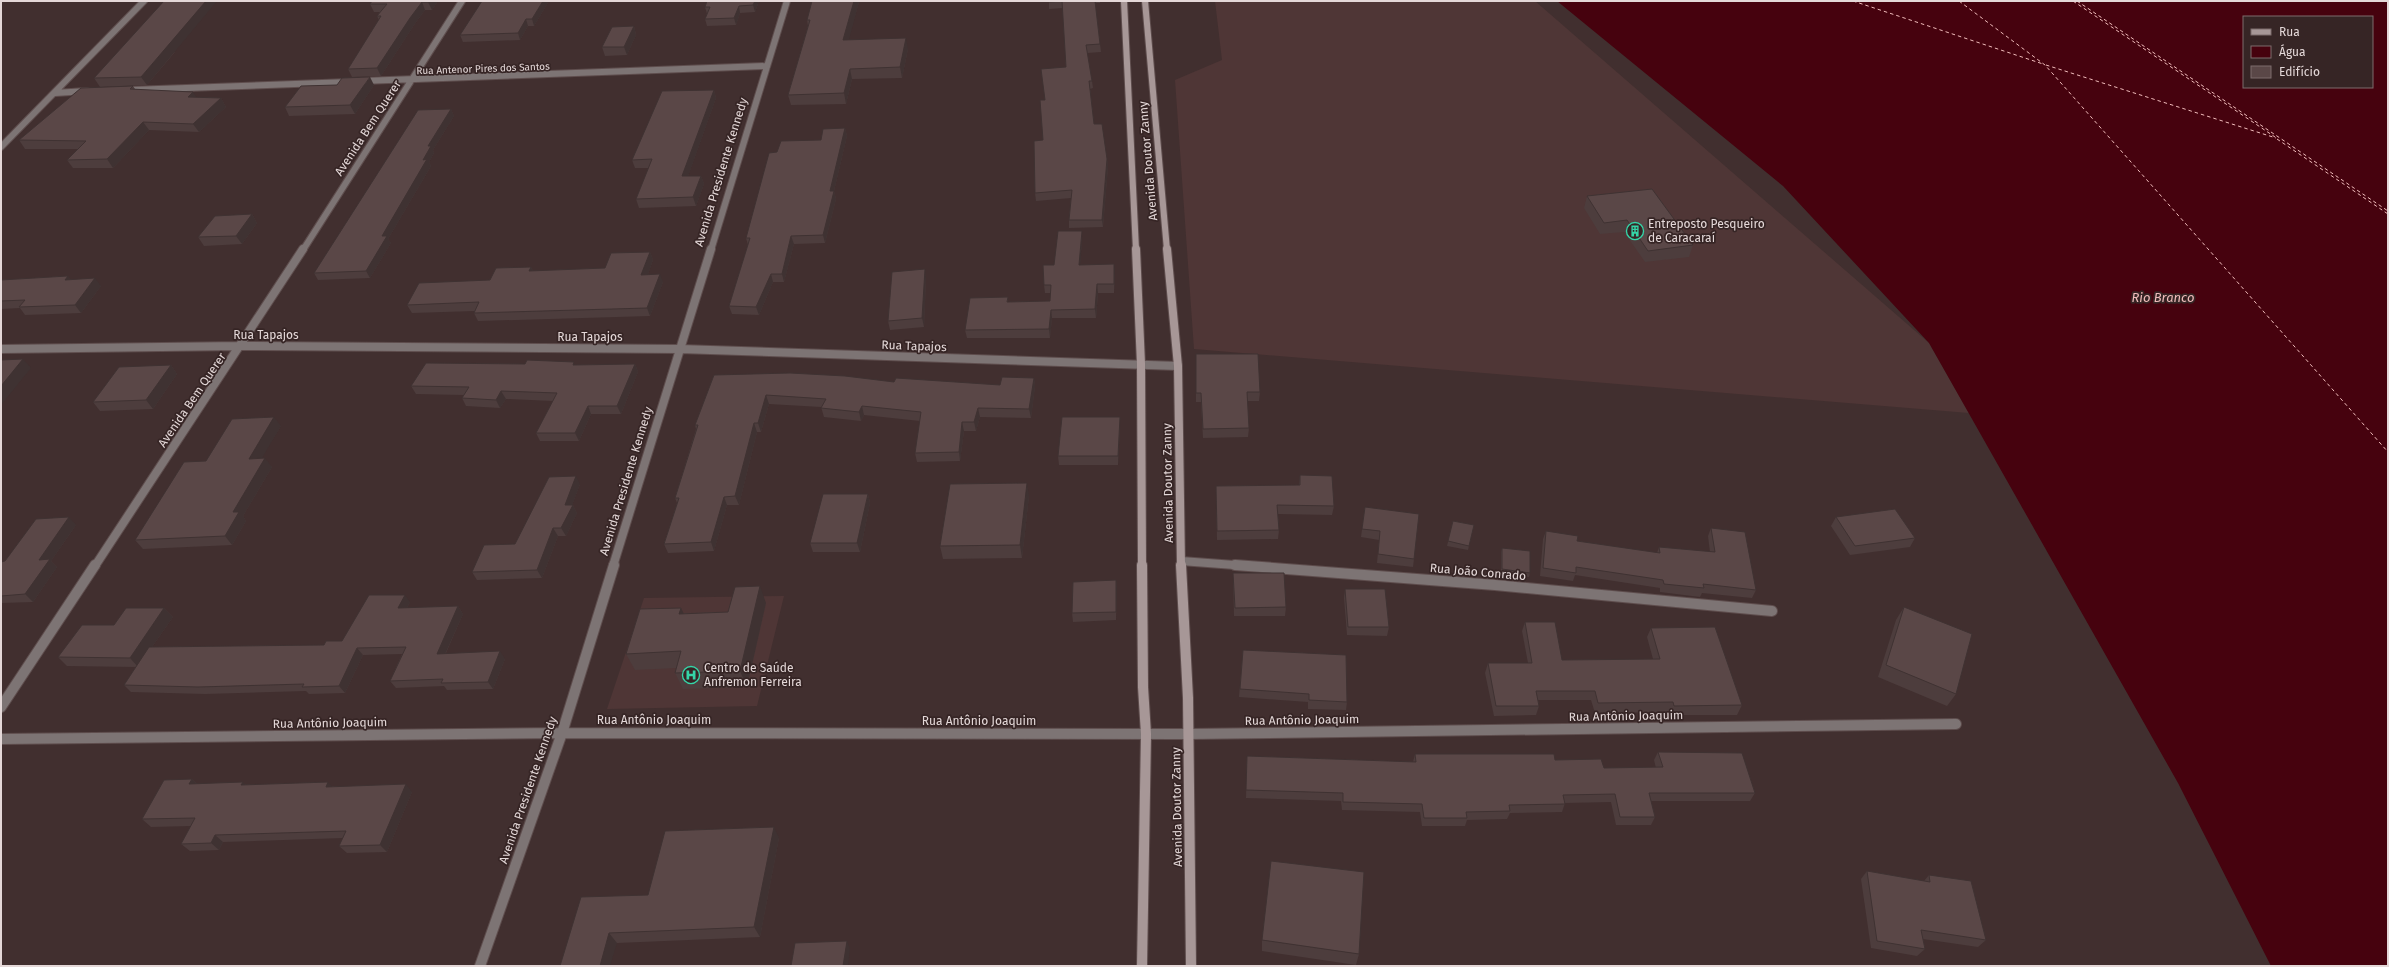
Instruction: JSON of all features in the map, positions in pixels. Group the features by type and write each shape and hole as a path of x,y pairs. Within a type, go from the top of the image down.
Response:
{"street":[{"path":"1,147 144,1"},
{"name":"Avenida Bem Querer","path":"1,707 241,346 462,1"},
{"name":"Avenida Presidente Kennedy","path":"480,966 562,733 787,1"},
{"name":"Avenida Doutor Zanny","path":"1124,1 1141,364 1143,687 1146,734 1142,966"},
{"name":"Avenida Doutor Zanny","path":"1145,1 1178,366 1181,561 1188,734 1191,966"},
{"name":"Rua Antenor Pires dos Santos","path":"127,90 767,66"},
{"path":"55,93 95,91"},
{"name":"Rua Tapajos","path":"1,349 241,346 680,349 1178,366"},
{"name":"Rua João Conrado","path":"1181,561 1495,585 1772,611"},
{"name":"Rua Antônio Joaquim","path":"1,739 562,733 1188,734 1956,724"}],"shaded area":[{"path":"1215,1 1535,1 1929,343 1969,413 1194,349 1175,80 1222,60"},
{"name":"Centro de Saúde Anfremon Ferreira","path":"784,596 757,706 607,709 644,598"}],"water":[{"name":"Rio Branco","path":"1557,1 2388,1 2388,966 2271,966 2178,783 1929,343 1783,186"}],"building":[{"path":"164,1 206,1 141,77 94,78"},
{"path":"372,1 429,1 422,2 377,68 348,69 381,16 377,16 387,4 370,4"},
{"path":"482,1 543,1 532,19 526,19 518,33 460,35"},
{"path":"707,1 755,1 753,5 739,6 734,18 705,19 710,7 705,7"},
{"path":"812,1 854,1 843,40 906,38 900,67 850,69 844,93 788,95 810,20 807,20"},
{"path":"1062,1 1095,1 1100,44 1086,45 1092,81 1089,81 1094,124 1102,124 1107,159 1102,220 1069,220 1072,190 1035,193 1034,141 1043,140 1040,100 1045,100 1041,69 1066,67"},
{"path":"634,26 624,47 602,47 612,27"},
{"path":"370,77 350,105 285,107 301,86 337,85 342,78"},
{"path":"133,86 130,89 193,92 188,97 221,98 193,124 143,122 107,159 67,160 86,141 19,140 81,88"},
{"path":"714,90 682,176 701,176 693,197 636,199 652,159 632,160 662,91"},
{"path":"451,109 428,146 431,146 423,160 427,159 382,236 387,236 366,271 314,273 418,110"},
{"path":"845,128 830,191 834,191 823,235 791,236 782,274 771,274 756,307 729,306 750,238 746,238 769,153 777,152 781,141 821,140 823,129"},
{"name":"Entreposto Pesqueiro de Caracaraí","path":"1652,189 1693,245 1648,251 1627,220 1604,223 1587,196"},
{"path":"252,214 236,236 198,237 215,216"},
{"path":"1058,231 1082,231 1079,265 1114,264 1114,284 1097,284 1095,309 1051,310 1049,329 965,330 970,298 1008,297 1007,302 1050,301 1051,285 1044,285 1043,265 1054,265"},
{"path":"650,252 641,275 660,274 647,308 474,313 479,302 407,305 419,283 490,280 496,268 531,267 529,271 605,268 611,253"},
{"path":"925,269 922,318 888,321 892,272"},
{"path":"68,276 65,280 95,278 75,305 19,307 25,300 1,301 1,280"},
{"path":"1196,354 1258,354 1260,392 1247,392 1249,428 1203,429 1201,393 1196,393"},
{"path":"23,359 1,386 1,360"},
{"path":"527,360 574,362 573,365 635,364 617,406 588,406 575,433 536,433 557,393 501,391 496,400 462,398 469,387 411,386 426,363 525,364"},
{"path":"171,365 146,400 93,402 119,367"},
{"path":"790,373 845,376 894,382 896,378 1000,385 1002,377 1034,378 1029,409 978,408 974,422 962,422 959,452 915,453 921,412 862,406 859,412 821,408 826,399 766,395 758,423 754,423 735,496 724,497 711,542 664,544 679,498 675,498 698,425 695,425 714,375"},
{"path":"274,417 249,459 265,458 233,512 239,512 225,536 135,540 184,462 206,461 232,419"},
{"path":"1062,417 1120,417 1118,456 1058,456"},
{"path":"1300,475 1332,476 1334,506 1277,505 1279,530 1217,531 1216,486 1300,485"},
{"path":"576,476 565,505 573,505 561,528 553,528 537,570 472,572 484,545 515,544 549,477"},
{"path":"1027,483 1020,545 940,546 950,484"},
{"path":"823,494 868,494 857,543 810,543"},
{"path":"1365,507 1419,514 1414,559 1378,554 1380,531 1362,529"},
{"path":"1895,509 1915,538 1855,546 1836,517"},
{"path":"69,517 39,560 50,559 25,594 1,596 1,562 5,561 36,519"},
{"path":"1453,521 1474,525 1469,546 1448,541"},
{"path":"1711,528 1745,532 1756,590 1703,584 1704,588 1664,584 1663,580 1576,567 1576,573 1543,568 1546,531 1578,536 1577,541 1660,553 1659,547 1715,552"},
{"path":"1502,548 1530,551 1530,573 1502,569"},
{"path":"1233,573 1284,573 1286,607 1235,608"},
{"path":"1116,580 1116,612 1072,613 1073,582"},
{"path":"760,586 740,671 675,673 681,651 626,654 640,609 681,608 679,614 728,612 735,587"},
{"path":"1345,589 1385,589 1389,627 1348,627"},
{"path":"369,595 405,595 398,608 458,606 437,654 500,651 488,682 441,683 443,679 390,681 406,647 357,648 339,686 302,687 304,684 198,687 124,685 149,647 324,645 326,641 342,641"},
{"path":"1904,607 1972,634 1956,694 1886,665"},
{"path":"126,608 164,608 130,658 58,657 82,625 114,625"},
{"path":"1525,622 1555,622 1562,660 1660,659 1651,628 1715,627 1742,705 1674,706 1673,702 1598,703 1595,691 1536,691 1539,706 1496,706 1488,663 1532,663"},
{"path":"1243,650 1346,655 1347,702 1309,700 1309,694 1240,689"},
{"path":"1658,752 1742,753 1755,793 1649,793 1655,817 1620,817 1615,794 1563,795 1565,804 1509,805 1510,811 1466,812 1467,818 1424,818 1422,804 1343,802 1343,793 1246,790 1247,756 1416,762 1415,754 1554,754 1555,760 1601,759 1604,768 1663,767"},
{"path":"192,779 189,784 243,782 241,785 328,782 326,787 406,784 380,845 339,846 346,831 215,835 211,843 181,844 195,818 142,819 164,780"},
{"path":"774,827 754,927 609,933 600,966 560,966 581,897 648,895 665,831"},
{"path":"1271,861 1364,872 1359,954 1262,940"},
{"path":"1867,871 1930,882 1929,875 1971,881 1986,940 1921,930 1925,949 1877,941"},
{"path":"847,941 843,966 791,966 795,943"}],"ferry route":[{"path":"1853,1 2043,64"},
{"path":"1959,1 2045,65 2388,452"},
{"path":"2073,1 2275,137"},
{"path":"2077,1 2388,211"},
{"path":"2046,65 2276,138"},
{"path":"2277,139 2388,214"}],"place":[{"name":"Entreposto Pesqueiro de Caracaraí","path":"1635,231"},
{"name":"Centro de Saúde Anfremon Ferreira","path":"691,675"}]}
